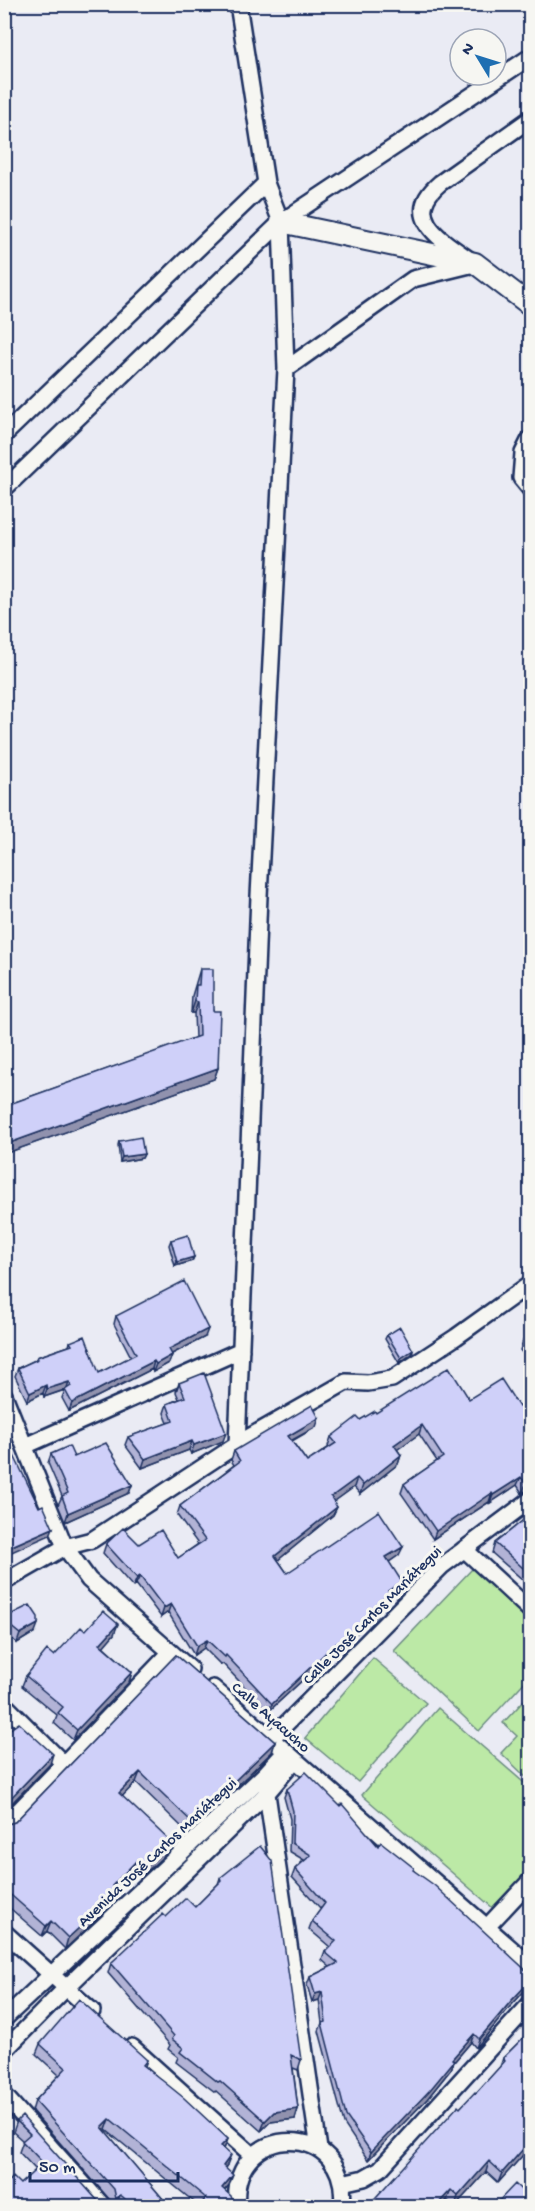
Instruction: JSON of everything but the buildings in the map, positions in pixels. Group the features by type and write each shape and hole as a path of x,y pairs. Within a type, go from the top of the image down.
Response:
{"street":[{"path":"237,1445 259,896 286,369 281,222 266,183 238,4"},
{"path":"4,489 281,222 531,57"},
{"path":"529,302 436,236 428,227 423,213 432,190 440,183 531,119"},
{"path":"4,435 266,183"},
{"path":"281,222 475,264"},
{"path":"286,369 414,279 475,264"},
{"path":"531,440 523,453 521,478 531,489"},
{"path":"4,1582 65,1547 92,1540 237,1445 346,1382 368,1383 392,1379 531,1284"},
{"path":"25,1446 241,1350"},
{"name":"Calle Ayacucho","path":"4,1395 65,1547 89,1580 531,1965"},
{"name":"Calle José Carlos Mariátegui","path":"272,1738 442,1566 531,1500"},
{"path":"464,1549 531,1610"},
{"path":"4,1826 171,1653"},
{"path":"4,1704 64,1764"},
{"name":"Avenida José Carlos Mariátegui","path":"4,2019 264,1775 290,1756"},
{"name":"Avenida José Carlos Mariátegui","path":"4,2051 267,1793 290,1756"},
{"path":"264,1775 319,2149"},
{"path":"487,1927 531,1881"},
{"path":"4,1932 102,2020"},
{"path":"342,2183 364,2178 380,2169 531,2004"},
{"path":"119,2036 253,2156"},
{"path":"4,2095 104,2206"},
{"path":"237,2206 237,2188 242,2170 253,2156 268,2146 285,2141 303,2142 319,2149 332,2160 340,2175 344,2192 342,2206"}],"green space":[{"path":"473,1568 530,1623 530,1676 479,1731 394,1651"},
{"path":"373,1658 426,1703 358,1782 305,1738"},
{"path":"530,1694 530,1781 501,1753 517,1736 503,1723"},
{"path":"438,1708 530,1788 530,1867 494,1909 362,1795"}]}
